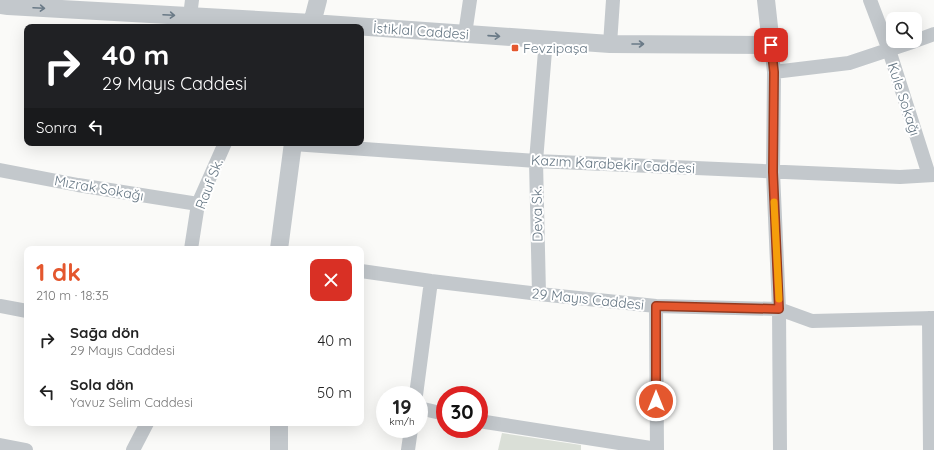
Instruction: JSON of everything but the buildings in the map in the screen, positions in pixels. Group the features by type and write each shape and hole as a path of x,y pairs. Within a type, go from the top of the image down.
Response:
{"street":[{"path":"312,24 318,0"},
{"path":"465,34 470,0"},
{"path":"610,44 613,0"},
{"path":"766,0 774,72 773,172 779,309 780,450"},
{"name":"Kule Sokağı","path":"870,0 889,50 932,175"},
{"name":"İstiklal Caddesi","path":"0,5 191,8 305,24"},
{"name":"İstiklal Caddesi","path":"364,28 610,44 771,45"},
{"path":"922,38 934,34"},
{"name":"Deva Sk.","path":"539,294 536,160 546,39"},
{"path":"774,72 849,63 895,48"},
{"name":"Rauf Sk.","path":"191,246 198,204 224,146"},
{"path":"279,246 293,146"},
{"name":"Kazım Karabekir Caddesi","path":"336,146 536,160 773,172 900,177 932,175"},
{"name":"Mızrak Sokağı","path":"0,170 78,185 198,204"},
{"name":"29 Mayıs Caddesi","path":"364,271 539,294 656,306 779,309 812,321 931,318"},
{"path":"417,386 431,281"},
{"path":"0,306 24,310"},
{"path":"488,422 657,449 656,306"},
{"path":"930,450 931,318"},
{"path":"133,450 146,426"},
{"path":"279,426 279,450"},
{"path":"408,450 410,438"},
{"path":"0,445 26,450"}],"shaded area":[{"path":"502,433 581,445 581,450 498,450"}],"slow traffic":[{"path":"774,202 779,299"}],"place":[{"name":"Fevzipaşa","path":"515,48"}],"route":[{"path":"656,401 656,306 779,309 773,172 774,72 771,45"}]}
